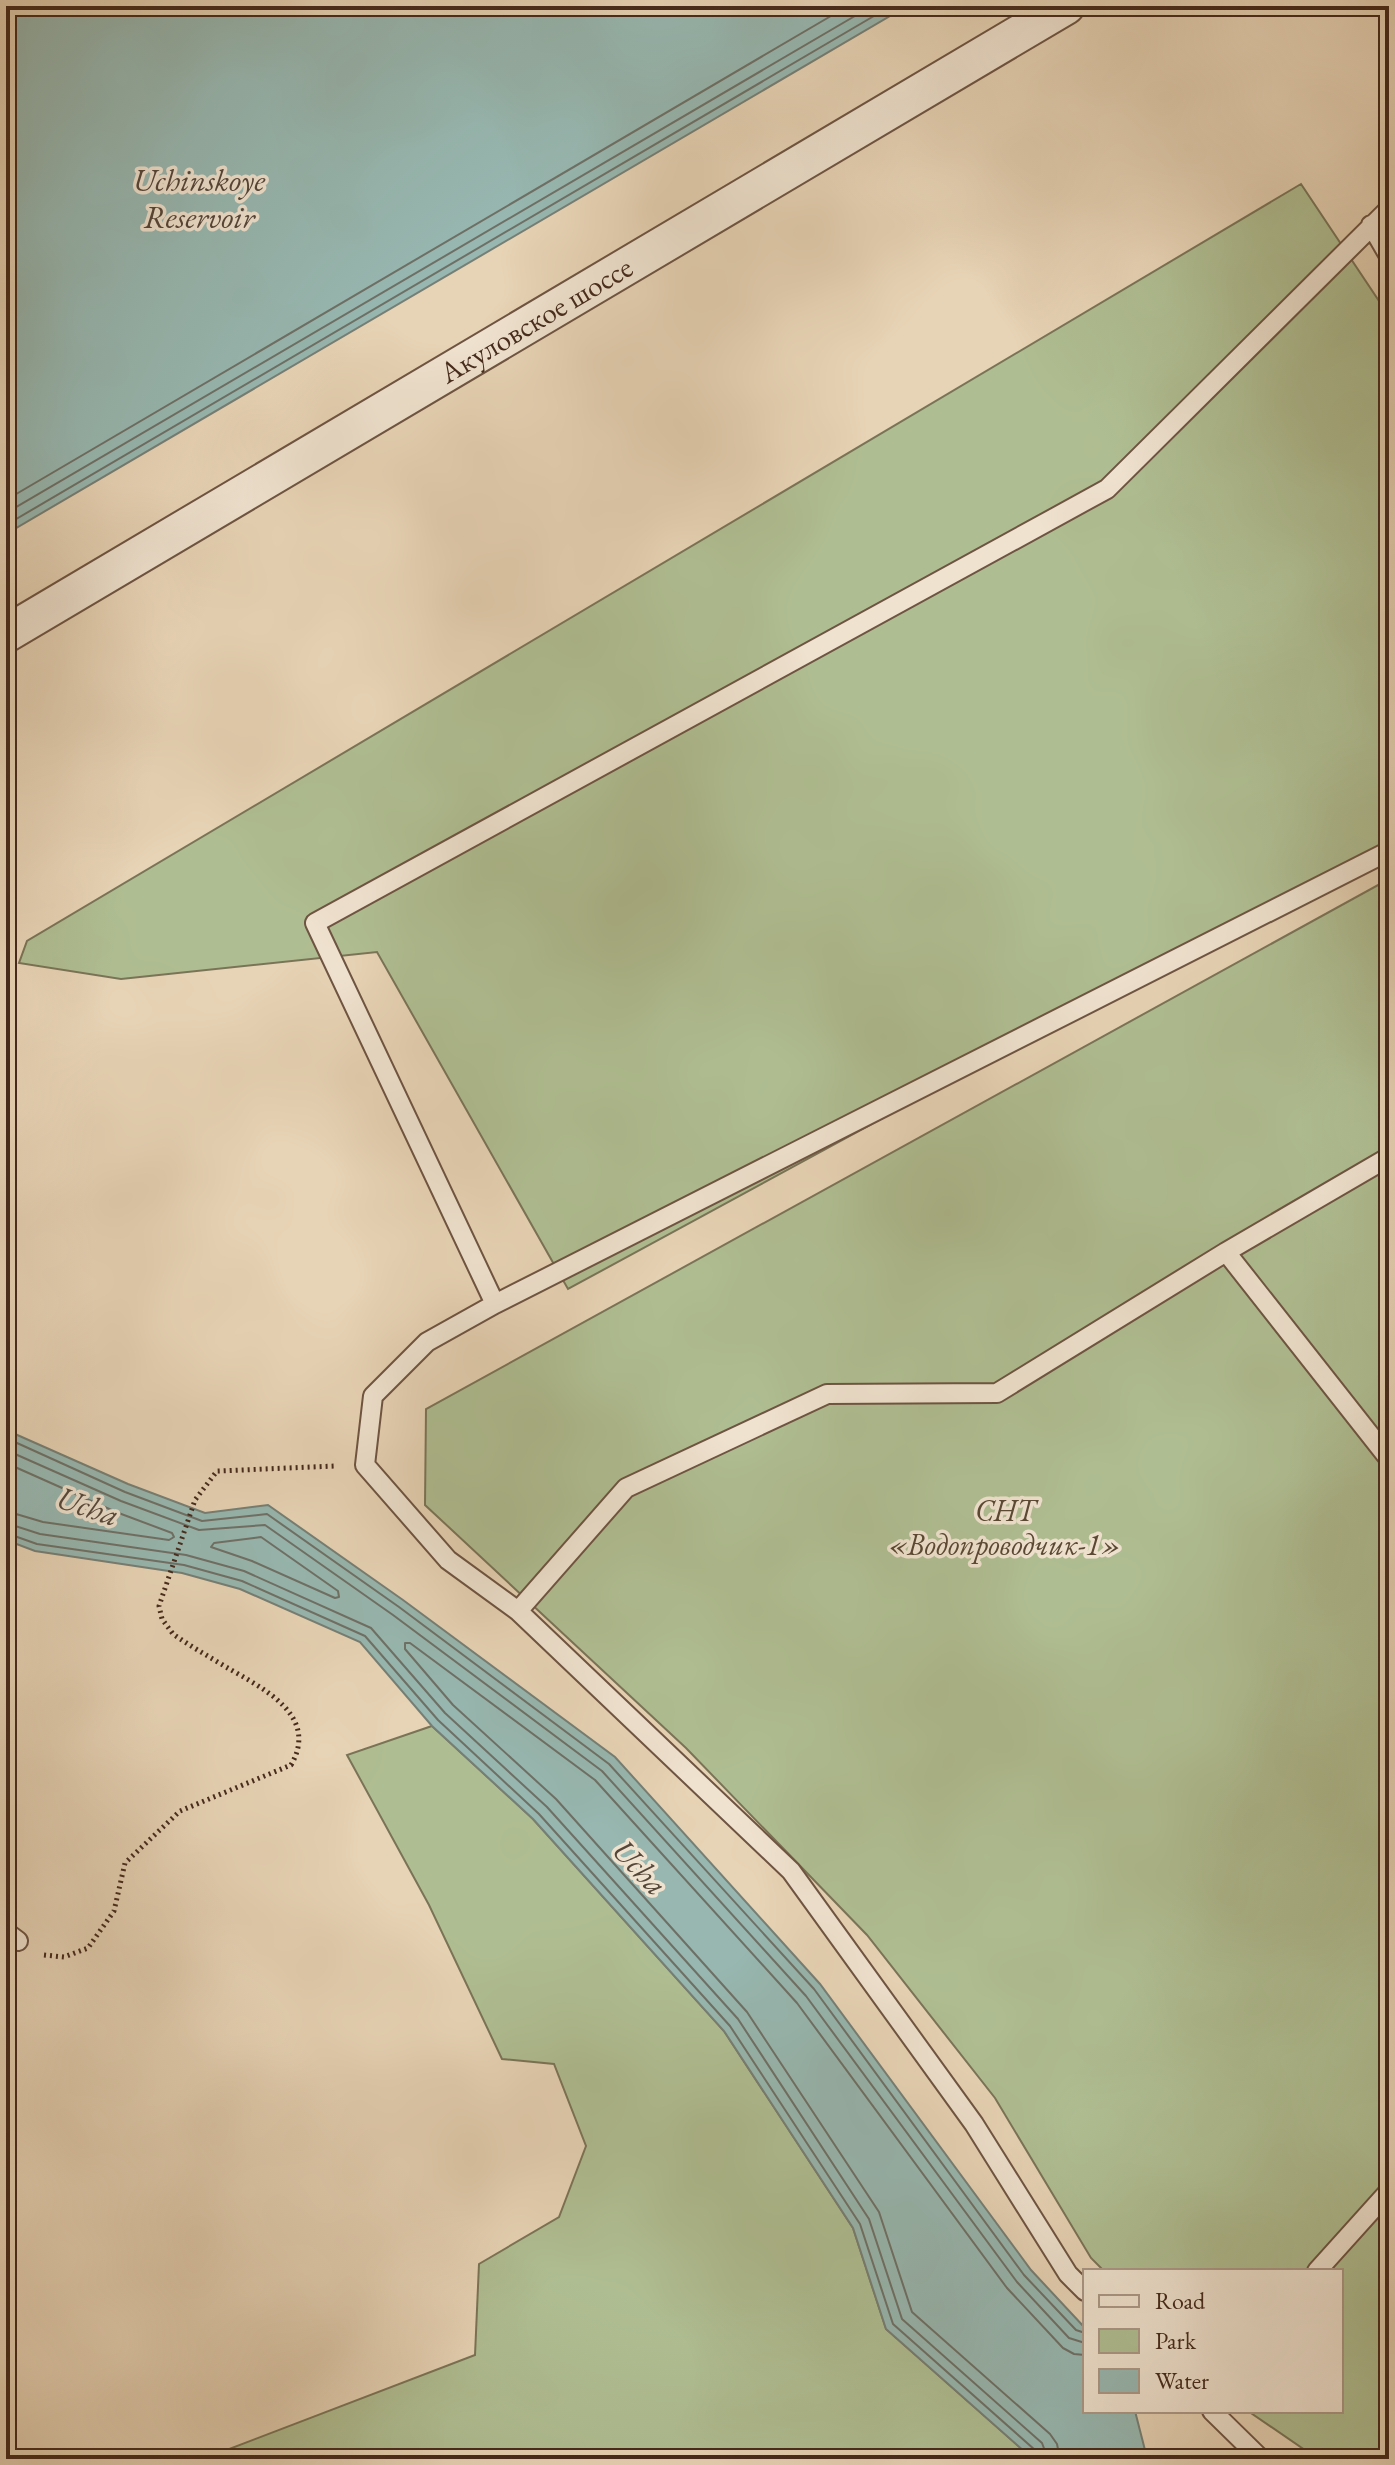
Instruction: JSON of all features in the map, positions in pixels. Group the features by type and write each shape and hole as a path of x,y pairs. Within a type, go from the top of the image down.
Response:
{"street":[{"name":"Акуловское шоссе","path":"6,634 1066,6"}],"lane":[{"path":"495,1304 315,923 1107,489 1389,209"},
{"path":"1371,225 1389,256"},
{"path":"1083,2289 1068,2274 974,2124 791,1871 518,1611 448,1560 365,1465 373,1396 427,1342 495,1304 1389,851"},
{"path":"518,1611 626,1488 827,1394 997,1393 1226,1252 1389,1157"},
{"path":"1226,1252 1389,1459"},
{"path":"1319,2269 1389,2191"},
{"path":"1214,2413 1261,2459"}],"path":[{"path":"12,1937 39,1954 64,1957 88,1948 114,1911 125,1863 180,1811 291,1765 299,1752 300,1733 291,1714 270,1693 173,1634 162,1619 159,1606 195,1500 217,1471 365,1465"}],"green space":[{"path":"1301,184 1389,316 1389,843 568,1289 377,952 121,979 19,963 27,941"},
{"name":"СНТ «Водопроводчик-1»","path":"1389,879 1389,2459 1318,2459 1251,2413 1343,2413 1343,2269 1102,2269 1091,2258 995,2098 867,1935 686,1748 425,1505 426,1409"},
{"path":"432,1726 533,1819 724,2031 853,2228 886,2329 1033,2459 203,2459 475,2355 479,2264 559,2217 586,2146 554,2064 502,2059 429,1905 347,1755"}],"water":[{"name":"Uchinskoye Reservoir","path":"6,6 907,6 6,534"},
{"name":"Ucha","path":"6,1430 128,1484 205,1513 268,1505 403,1600 615,1757 820,1984 1031,2270 1083,2326 1083,2413 1136,2413 1146,2454 1158,2459 1033,2459 886,2329 853,2228 724,2031 533,1819 432,1726 360,1642 240,1589 182,1573 35,1551 6,1540"}]}
